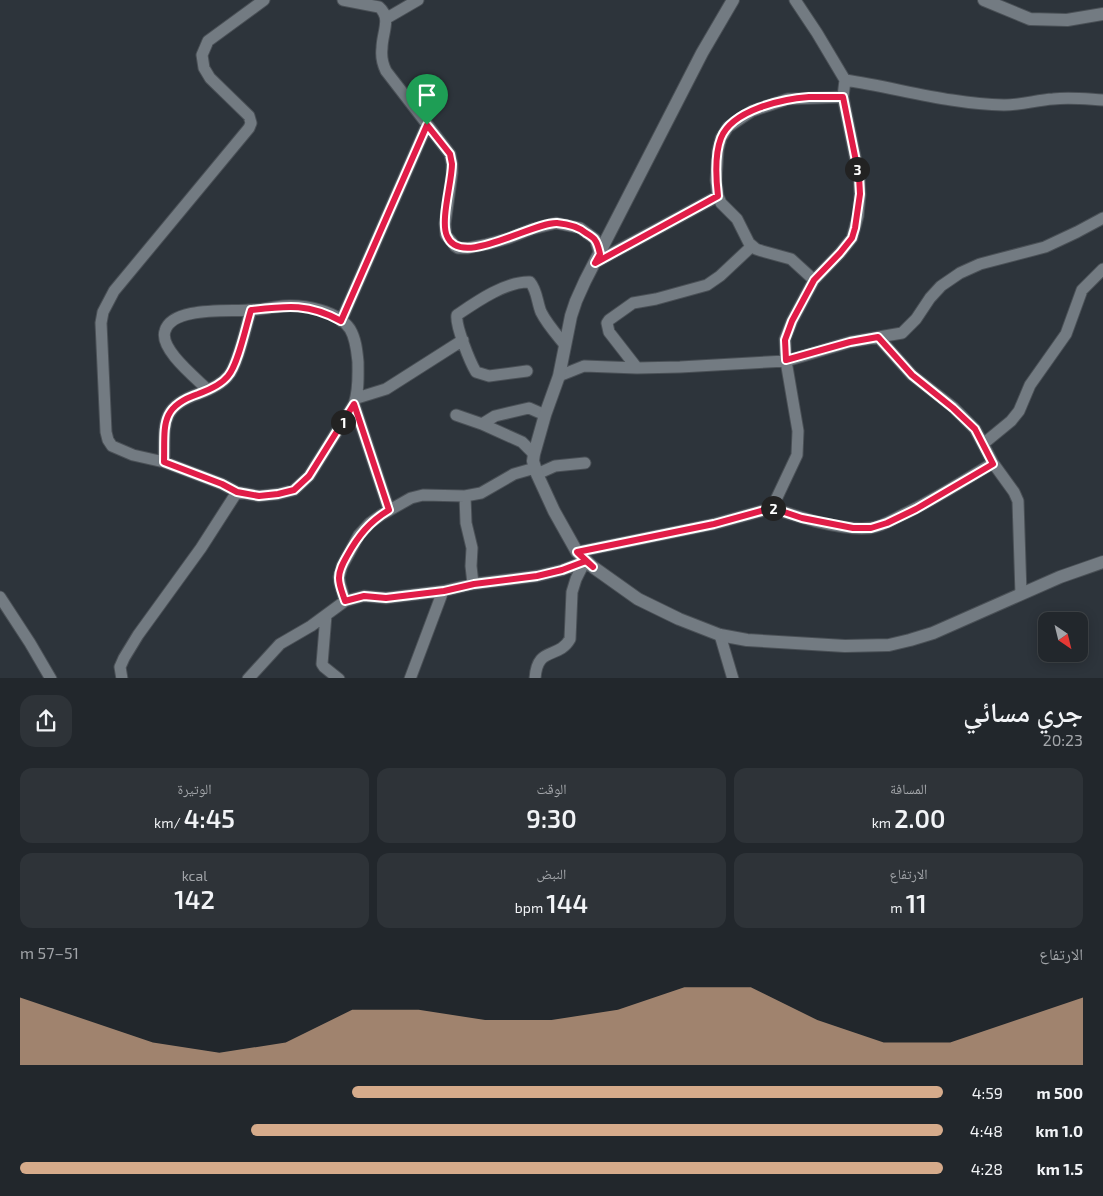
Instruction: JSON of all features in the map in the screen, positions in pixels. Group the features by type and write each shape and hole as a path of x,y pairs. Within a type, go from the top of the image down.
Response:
{"street":[{"path":"264,0 208,41 202,55 204,68 210,78 248,116 251,123 250,128 114,291 103,312 101,323 104,408 108,440 112,446 132,455 164,462 222,484 237,492 259,496 294,490 309,476 356,401 386,389 463,340"},
{"path":"343,0 379,7 383,10 387,18 382,46 383,64 400,91 450,154 452,164 445,224 446,235 450,242 458,248 468,248 488,244 556,223 580,228 595,239 597,258"},
{"path":"387,18 418,0"},
{"path":"733,0 702,53 576,302 559,376 544,415 534,454 536,471 554,510 585,560 638,599 720,635 747,640 845,646 889,645 933,633 1060,577 1103,562"},
{"path":"772,508 797,455 798,431 786,360 785,340 792,321 814,280 852,238 858,216 860,194 859,176 843,97 845,80 795,0"},
{"path":"984,0 1030,18 1049,21 1103,14"},
{"path":"845,80 972,103 1006,105 1056,98 1103,100"},
{"path":"814,280 791,259 762,252 752,246 744,237 737,219 721,203 718,196 716,180 718,150 721,138 728,127 752,111 788,98 843,97"},
{"path":"341,321 427,125"},
{"path":"597,258 718,196"},
{"path":"559,376 584,366 637,368 712,366 786,360 850,342 902,333 941,286 960,273 980,264 1045,247 1103,218"},
{"path":"637,368 609,332 607,324 609,320 633,303 673,295 707,285 720,276 752,246"},
{"path":"983,444 1011,421 1019,411 1030,385 1066,334 1082,290 1103,269"},
{"path":"527,372 497,376 482,375 476,372 463,340 457,315 499,290 527,281 533,286 541,311 549,326 565,345"},
{"path":"208,390 178,360 167,347 164,340 164,332 168,325 182,316 206,311 251,310 285,306 324,311 341,321 350,329 355,342 358,379 356,401 389,510"},
{"path":"164,462 165,436 170,410 189,397 222,382 230,375 251,310"},
{"path":"878,337 912,375 953,408 975,429 993,464 1014,492 1018,501 1021,594"},
{"path":"482,424 495,416 530,408 544,415"},
{"path":"456,415 482,424 522,442 534,454"},
{"path":"345,601 339,577 342,566 359,535 370,523 389,510 411,498 423,495 465,496 481,493 514,474 555,466 585,463"},
{"path":"248,678 280,644 345,601 364,596 386,598 444,591 474,584 537,576 562,570 585,560 772,508 802,518 853,528 871,528 887,523 916,509 993,464"},
{"path":"122,678 120,667 138,635 201,548 237,492"},
{"path":"465,496 466,523 472,548 471,566 474,584"},
{"path":"535,678 536,668 542,656 560,649 570,639 572,592 585,560"},
{"path":"410,678 444,591"},
{"path":"0,596 50,678"},
{"path":"326,615 322,664 339,678"},
{"path":"720,635 733,678"}],"route":[{"path":"843,97 853,154 859,176 858,216 852,238 827,268 814,280 792,321 785,340 786,360 850,342 878,337 912,375 953,408 975,429 993,464 916,509 887,523 871,528 853,528 802,518 772,508 714,524 577,552 593,567 586,561 562,570 537,576 474,584 444,591 386,598 364,596 345,601 339,577 342,566 359,535 370,523 389,510 354,404 309,476 294,490 259,496 237,492 222,484 164,462 168,416 170,410 175,405 208,390 230,375 251,310 285,306 299,307 324,311 341,321 427,125 450,154 452,164 445,224 446,235 450,242 458,248 468,248 488,244 556,223 580,228 595,239 600,254 595,263 718,196 716,180 718,150 721,138 728,127 739,119 752,111 788,98 843,97"}]}
